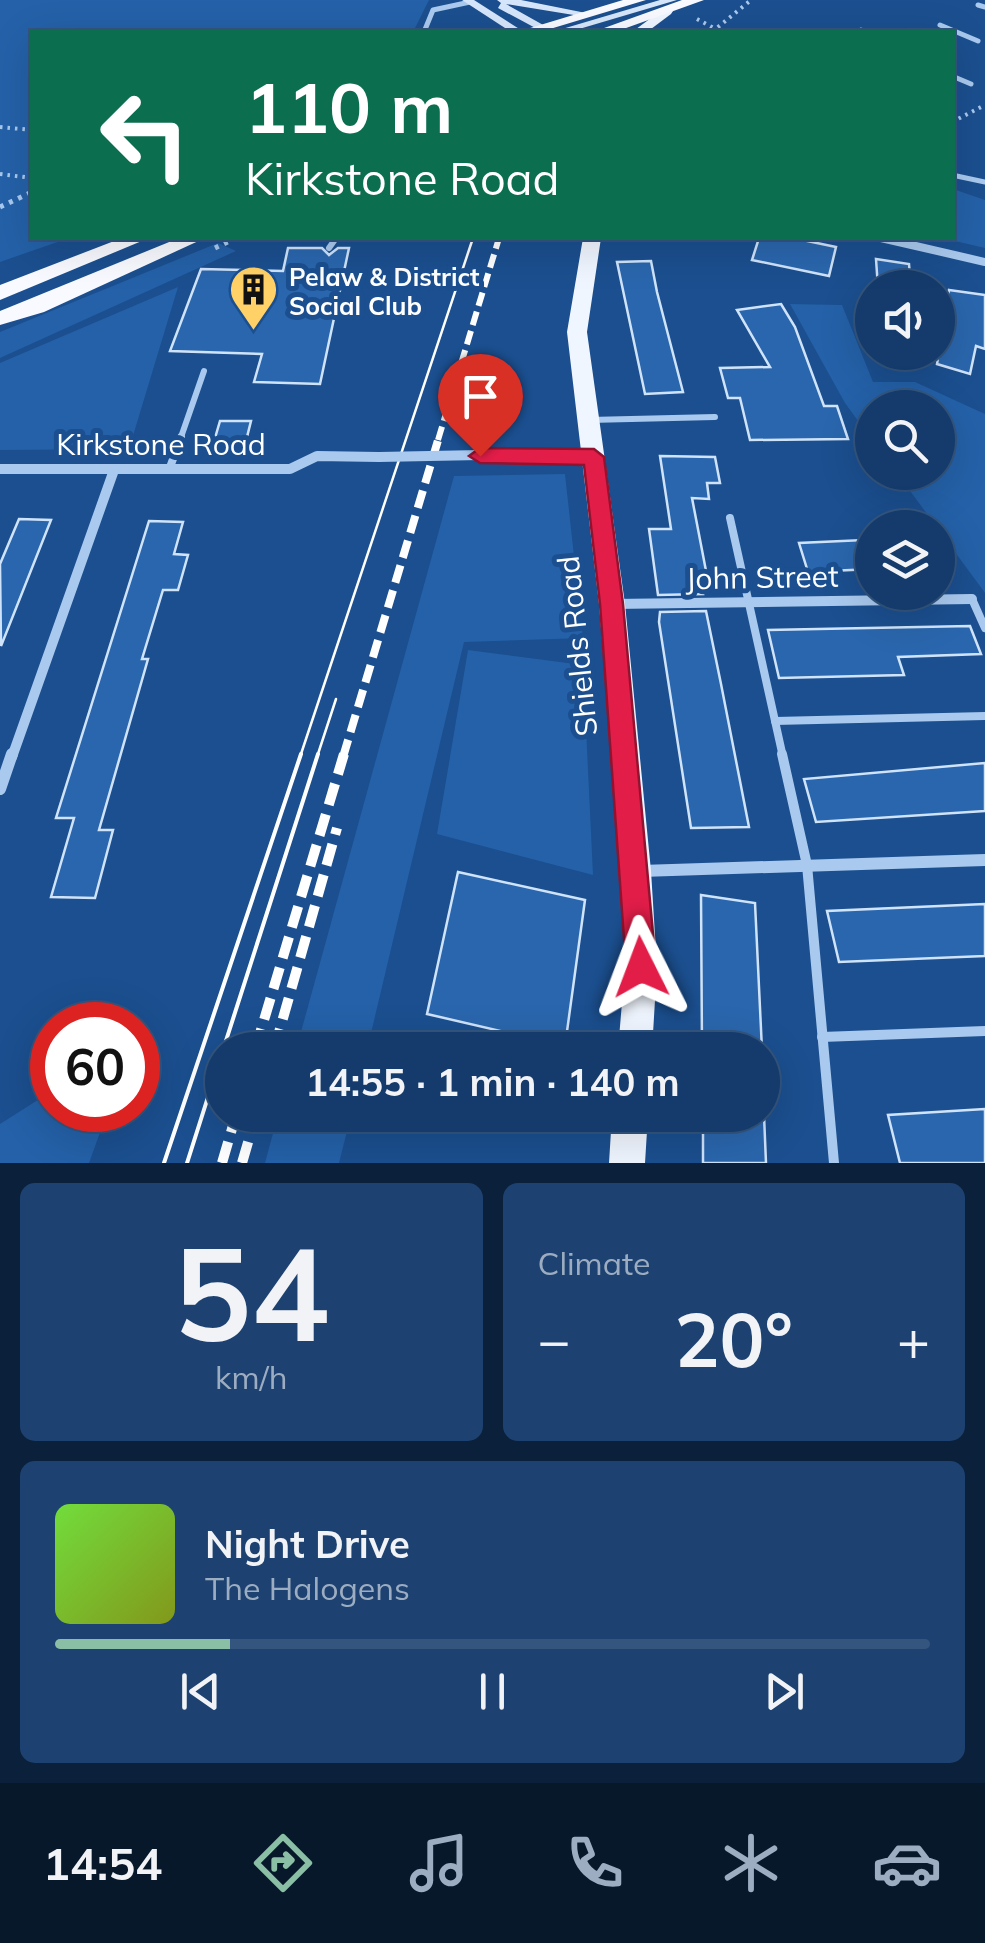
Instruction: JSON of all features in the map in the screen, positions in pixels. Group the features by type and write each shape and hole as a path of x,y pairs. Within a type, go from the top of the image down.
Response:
{"highway":[{"path":"607,30 669,5 698,0"},
{"path":"544,30 633,1"},
{"path":"0,293 133,240"},
{"path":"0,318 36,307 190,240"}],"main road":[{"path":"492,0 536,30"},
{"path":"502,0 586,14"},
{"path":"469,1 487,21 530,30"},
{"path":"549,30 669,5"},
{"path":"641,30 669,5"},
{"name":"Shields Road","path":"592,240 577,332 612,604 636,871 641,967 636,1032"},
{"path":"627,1163 629,1132"}],"street":[{"path":"890,240 985,262"},
{"name":"Kirkstone Road","path":"0,469 290,469 317,456 594,457"},
{"path":"0,789 114,470"},
{"name":"John Street","path":"612,604 972,599"},
{"path":"636,871 985,860"}],"lane":[{"path":"425,30 432,10 469,1"},
{"path":"940,25 952,30"},
{"path":"955,31 978,41"},
{"path":"955,77 971,84"},
{"path":"955,176 985,182"},
{"path":"329,248 335,240"},
{"path":"169,470 204,372"},
{"path":"586,420 715,417"},
{"path":"730,518 807,866 834,1163"},
{"path":"972,599 985,628"},
{"path":"774,721 985,716"},
{"path":"822,1037 985,1031"}],"path":[{"path":"719,30 751,0"},
{"path":"696,18 714,30"},
{"path":"955,120 985,105"},
{"path":"2,129 30,130"},
{"path":"0,174 30,178"},
{"path":"0,207 30,193"}],"shaded area":[{"path":"0,0 429,0 414,30 30,30 30,240 63,240 0,262"},
{"path":"955,190 985,200 985,248 951,240 955,240"},
{"path":"218,243 236,251 0,358 0,332"},
{"path":"178,287 129,449 0,450 0,363"},
{"path":"790,304 842,305 855,337 855,370 868,370 873,382 915,382 932,390 855,390 855,417"},
{"path":"955,400 985,414 985,593 955,552 955,510 924,510 909,490 955,490"},
{"path":"565,474 583,638 464,642 371,1032 301,1032 454,476"},
{"path":"468,650 583,665 593,875 437,834"},
{"path":"30,1105 30,1132 100,1132 89,1163 0,1163 0,1124"},
{"path":"273,1132 347,1132 339,1163 265,1163"}],"building":[{"path":"758,240 803,240 836,247 829,276 752,260"},
{"name":"Pelaw & District Social Club","path":"288,248 322,248 329,255 338,248 349,248 320,384 254,382 262,354 170,351 201,269 283,271"},
{"path":"876,259 909,264 910,270 877,270"},
{"path":"651,261 683,392 645,394 617,262"},
{"path":"955,291 985,295 985,349 976,346 970,374 955,369"},
{"path":"781,304 795,327 824,406 837,406 848,439 750,440 740,398 728,398 720,368 770,367 737,310"},
{"path":"220,421 251,421 245,445 213,445"},
{"path":"660,456 715,457 720,483 707,483 709,499 692,498 707,576 699,576 703,594 658,595 649,529 671,529"},
{"path":"19,519 51,520 1,646 0,564"},
{"path":"149,521 183,522 174,554 188,555 178,590 163,590 142,659 148,659 99,830 113,830 95,898 51,897 74,818 56,818"},
{"path":"855,540 855,570 808,572 799,543"},
{"path":"706,611 749,827 691,828 659,622 660,612"},
{"path":"970,626 981,654 898,657 904,675 779,678 768,630"},
{"path":"985,763 985,811 816,822 804,779"},
{"path":"458,872 585,900 567,1032 505,1032 427,1014"},
{"path":"701,895 755,903 761,1032 702,1032"},
{"path":"985,904 985,956 839,962 827,911"},
{"path":"985,1109 985,1163 900,1163 888,1115"},
{"path":"703,1132 765,1132 766,1163 703,1163"}],"tram line":[{"path":"301,754 472,240"},
{"path":"317,757 336,699"},
{"path":"164,1163 301,754"},
{"path":"229,1032 318,754"},
{"path":"187,1163 205,1106"}],"railway":[{"path":"438,440 498,240"},
{"path":"343,757 439,437"},
{"path":"260,1032 344,754"},
{"path":"279,1032 337,828"},
{"path":"222,1163 231,1132"},
{"path":"242,1163 251,1132"}],"place":[{"name":"Pelaw & District Social Club","path":"254,332"}],"route":[{"path":"480,456 594,457 612,604 641,967"}]}
